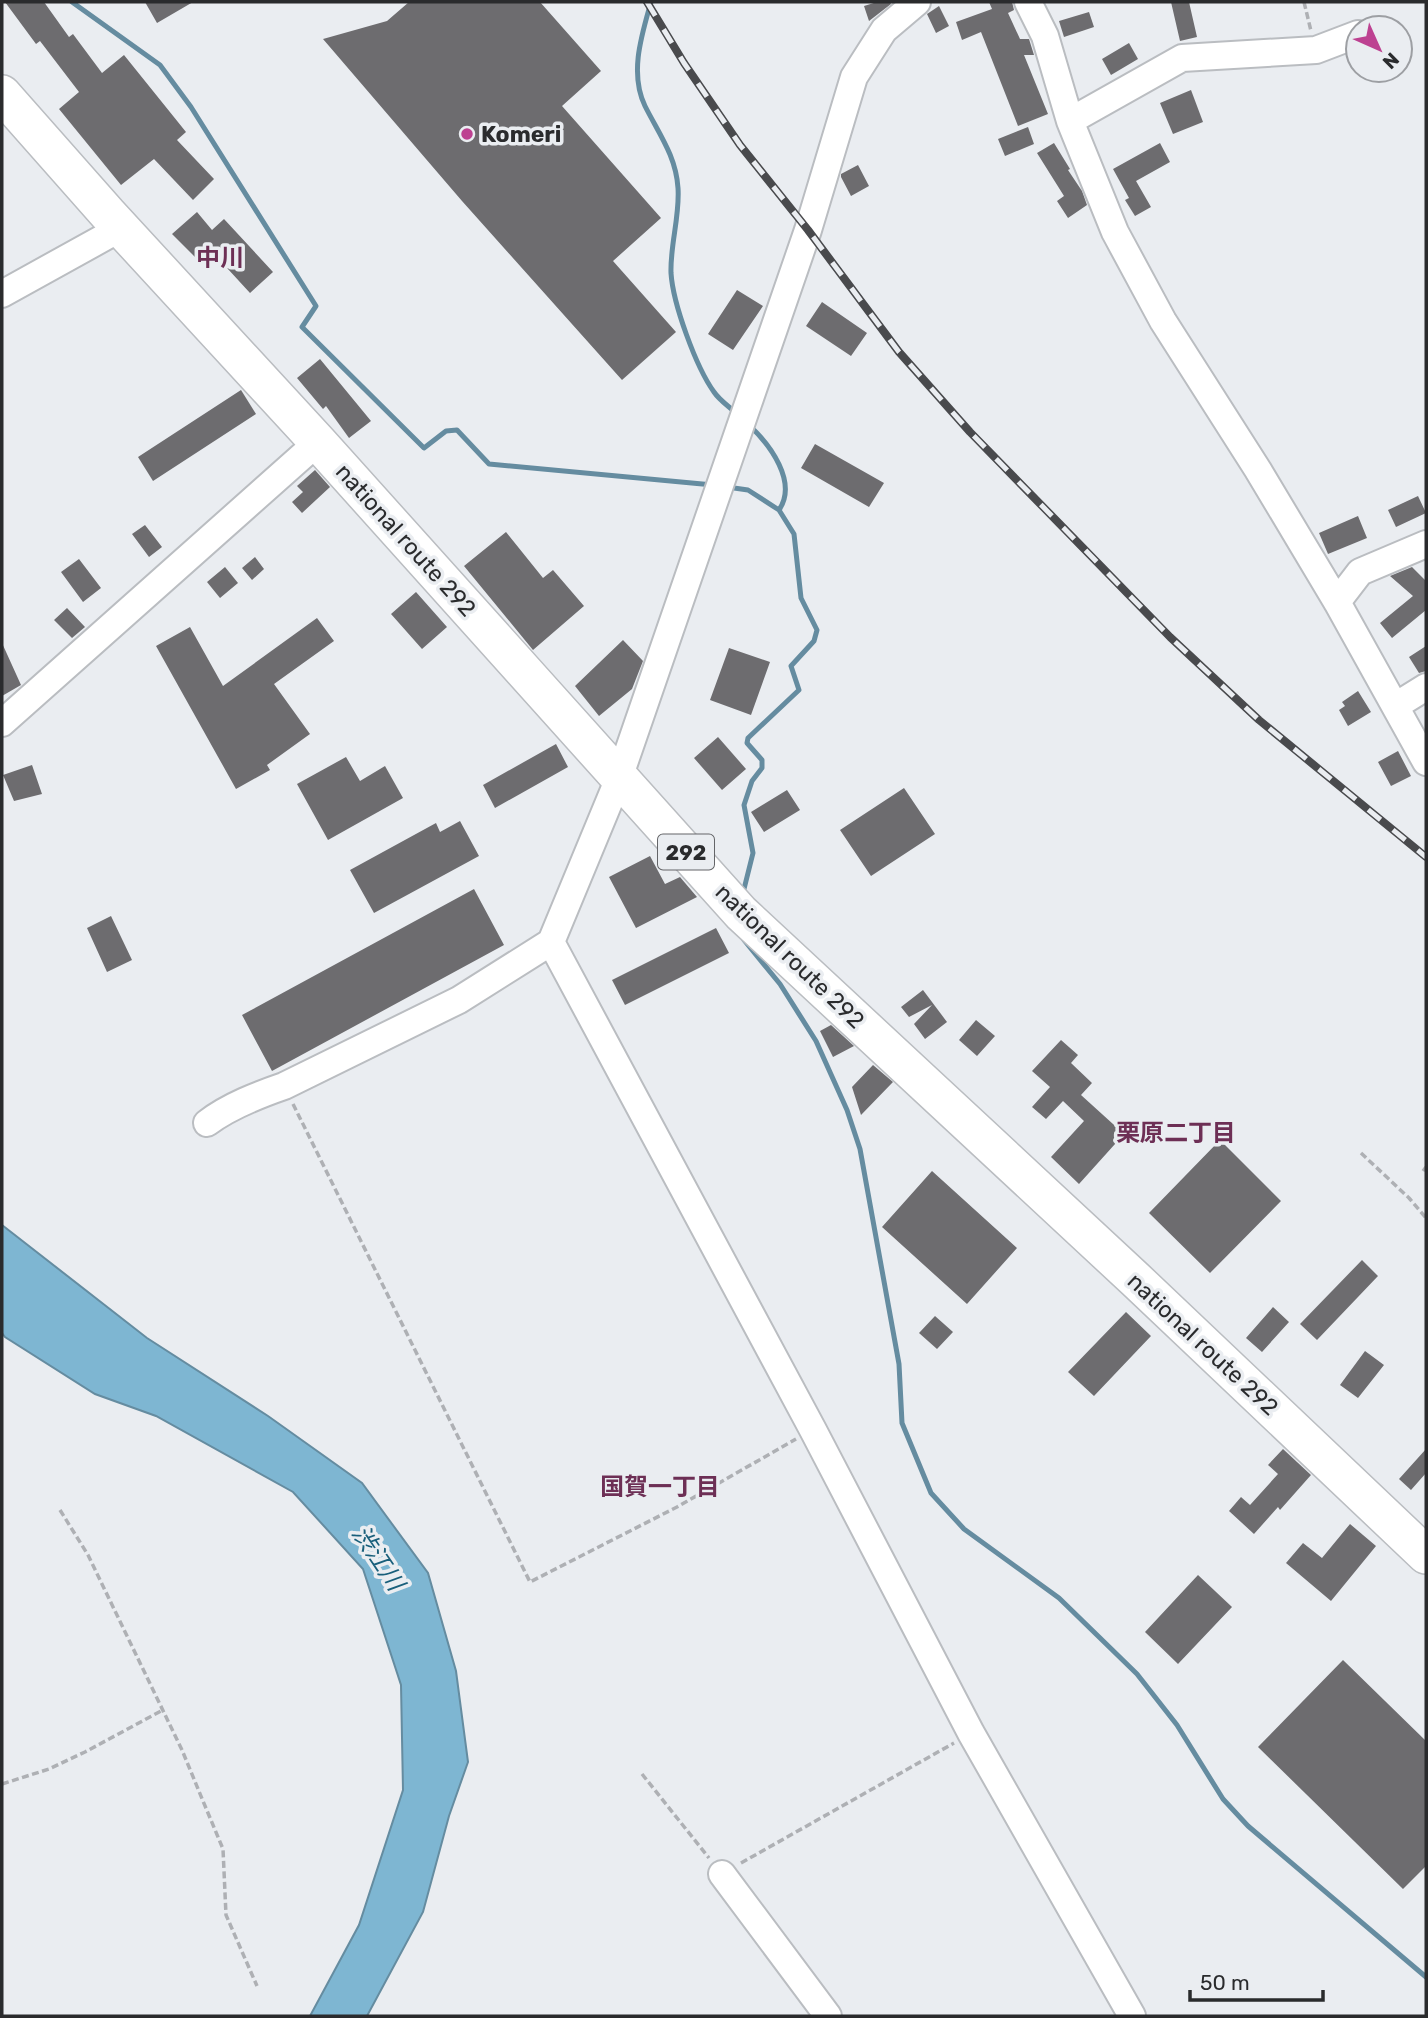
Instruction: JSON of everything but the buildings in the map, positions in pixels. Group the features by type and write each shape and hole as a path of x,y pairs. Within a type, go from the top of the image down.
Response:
{"highway":[{"name":"national route 292","path":"2,94 741,913 1136,1280 1426,1555"}],"street":[{"path":"207,1123 216,1115 284,1086 459,1000 551,942 619,778 808,230 854,77 884,30 917,2"},
{"path":"1028,2 1045,36 1070,121 1115,232 1163,321 1258,470 1337,602 1397,705 1426,762"},
{"path":"1070,121 1182,58 1316,50 1344,39"},
{"path":"2,294 121,228"},
{"path":"2,723 318,442"},
{"path":"1337,602 1360,572 1426,544"},
{"path":"1397,705 1426,687"},
{"path":"551,942 813,1430 971,1733 1132,2016"},
{"path":"722,1874 828,2016"}],"path":[{"path":"1304,2 1316,50"},
{"path":"284,1086 530,1582 677,1507 813,1430"},
{"path":"1361,1153 1409,1198 1426,1218"},
{"path":"60,1510 88,1555 182,1751 223,1849 226,1915 257,1986"},
{"path":"2,1784 49,1769 161,1711"},
{"path":"642,1774 722,1874 971,1733"}],"water":[{"name":"渋江川","path":"2,1225 147,1338 268,1416 362,1483 428,1573 456,1671 468,1762 449,1816 423,1912 367,2016 310,2016 359,1925 403,1790 401,1685 363,1569 293,1492 156,1416 95,1394 5,1337 2,1333"}],"waterway":[{"path":"72,2 160,65 191,107 316,306 302,327 424,448 446,431 457,430 489,464 713,485"},
{"path":"651,2 639,54 638,80 645,106 666,146 677,176 678,209 671,262 673,286 681,318 700,367 716,395 737,414"},
{"path":"750,426 766,443 783,476 784,499 779,510"},
{"path":"727,487 748,490 779,510 794,534 801,598 817,630 814,641 791,666 799,690 748,738 747,743 762,760 762,768 752,781 744,805 753,853 743,893"},
{"path":"744,940 780,984 816,1041 847,1110 860,1149 899,1364 902,1423 931,1493 964,1529 1059,1598 1137,1674 1177,1725 1223,1799 1248,1826 1426,1977"}],"railway":[{"path":"647,2 684,63 740,145 808,230 899,352 970,432 1170,637 1259,720 1426,857"}],"place":[{"name":"Komeri","path":"467,134"}],"district":[{"name":"中川","path":"220,258"},
{"name":"栗原二丁目","path":"1176,1133"},
{"name":"国賀一丁目","path":"660,1487"}]}
